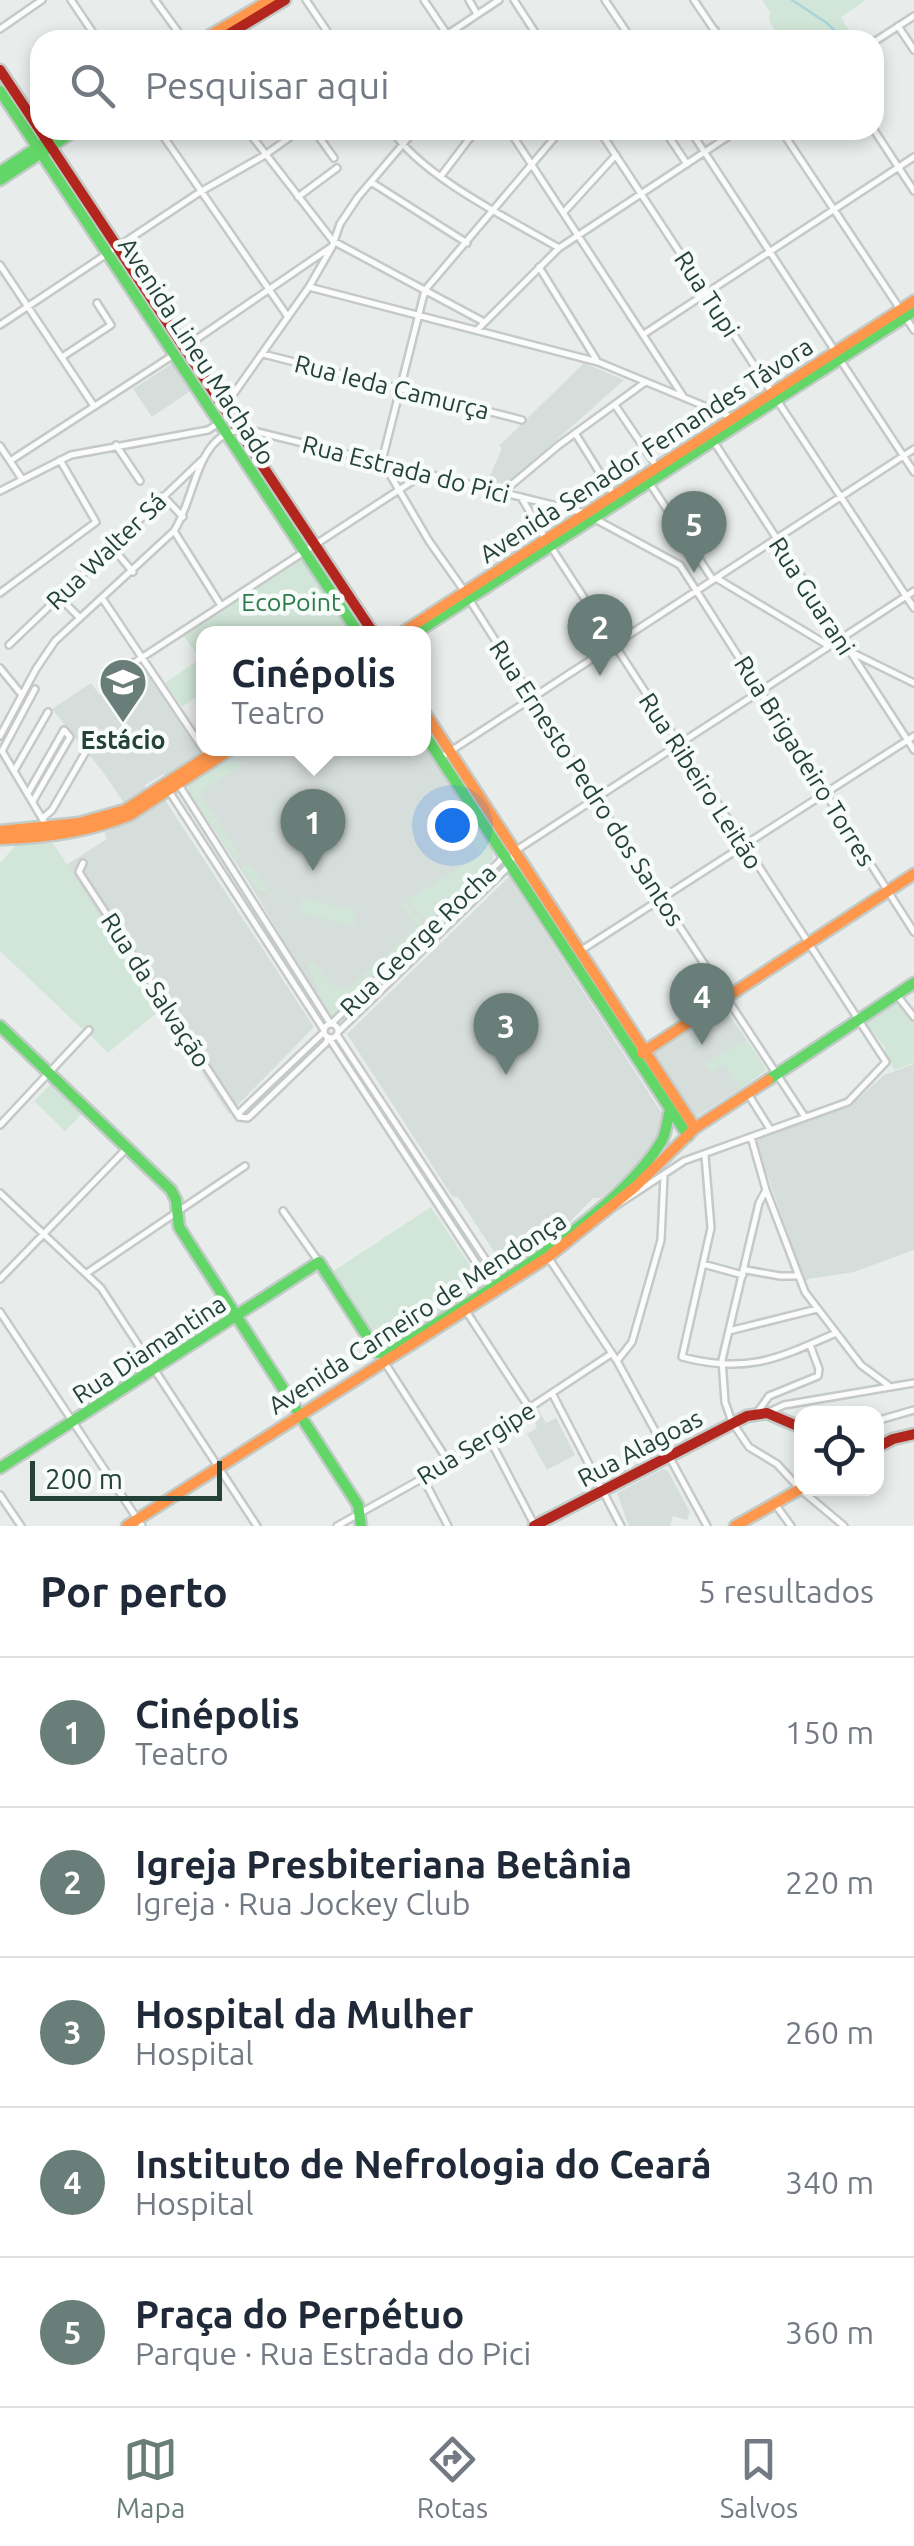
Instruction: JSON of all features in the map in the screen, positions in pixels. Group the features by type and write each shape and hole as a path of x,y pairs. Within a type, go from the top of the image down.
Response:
{"main road":[{"path":"233,30 270,0"},
{"path":"227,30 285,0"},
{"name":"Avenida Lineu Machado","path":"0,70 30,121"},
{"name":"Avenida Lineu Machado","path":"0,91 30,128"},
{"name":"Avenida Lineu Machado","path":"40,140 119,247 229,428 368,626"},
{"name":"Avenida Lineu Machado","path":"41,140 109,254 224,407 229,428"},
{"path":"0,180 52,140"},
{"path":"0,172 57,140"},
{"name":"Avenida Senador Fernandes Távora","path":"588,515 713,440 774,395 906,312 914,300"},
{"name":"Avenida Senador Fernandes Távora","path":"414,626 548,542 732,417 774,395"},
{"name":"Avenida Lineu Machado","path":"309,547 354,626"},
{"name":"Avenida Senador Fernandes Távora","path":"425,626 467,595"},
{"path":"431,727 509,858 691,1132"},
{"path":"431,740 444,754"},
{"path":"0,839 68,836 100,827 130,815 208,756"},
{"path":"0,831 48,830 90,823 170,786 219,756"},
{"path":"640,1054 914,874"},
{"name":"Avenida Carneiro de Mendonça","path":"136,1524 382,1358 548,1257 659,1166 691,1132 914,983"},
{"path":"0,1026 170,1190 176,1200 180,1228 358,1504 361,1526"},
{"path":"640,1054 668,1109 691,1132"},
{"name":"Avenida Carneiro de Mendonça","path":"382,1358 466,1310 557,1243 655,1156 670,1128 668,1109"},
{"path":"319,1262 382,1358"},
{"name":"Rua Diamantina","path":"0,1468 319,1262"},
{"path":"761,1414 794,1425"},
{"name":"Rua Alagoas","path":"535,1526 732,1422 761,1414"},
{"path":"884,1442 914,1434"},
{"path":"735,1526 794,1493"}],"street":[{"path":"0,29 42,0"},
{"path":"71,0 91,30"},
{"path":"154,0 176,30"},
{"path":"306,0 326,30"},
{"path":"424,0 444,30"},
{"path":"469,0 478,14"},
{"path":"458,30 499,0"},
{"path":"514,0 534,30"},
{"path":"605,0 625,30"},
{"path":"694,0 714,30"},
{"path":"884,35 914,16"},
{"path":"240,25 243,30"},
{"path":"898,26 914,50"},
{"path":"166,140 288,318"},
{"path":"255,140 332,244 484,322"},
{"path":"0,325 200,192 286,140"},
{"path":"321,140 334,158"},
{"path":"398,140 440,176 560,248"},
{"path":"224,407 310,287 340,224 407,140"},
{"path":"440,176 468,140"},
{"path":"515,140 685,398"},
{"path":"382,462 425,290 552,140"},
{"name":"Rua Tupi","path":"606,140 914,608"},
{"path":"671,140 687,164"},
{"path":"696,140 914,472"},
{"path":"478,329 577,234 723,140"},
{"path":"788,140 906,312 914,330"},
{"path":"880,140 914,191"},
{"path":"564,212 616,155"},
{"path":"644,334 914,157"},
{"path":"298,196 337,168"},
{"path":"371,182 468,243"},
{"path":"10,461 180,351 332,244"},
{"path":"0,265 94,406"},
{"path":"539,267 598,362"},
{"path":"310,287 598,362 732,417"},
{"path":"62,357 111,326 97,303"},
{"name":"Rua Ieda Camurça","path":"263,354 522,420"},
{"path":"503,492 574,433 644,383"},
{"path":"615,406 657,467"},
{"path":"0,491 60,459 116,445 229,428"},
{"path":"48,830 2,751 22,695 55,641 174,531 210,446 229,428"},
{"name":"Rua Estrada do Pici","path":"229,428 588,515 680,565 697,590"},
{"path":"208,430 210,446"},
{"path":"574,433 614,495"},
{"name":"Rua Guarani","path":"713,440 848,651 911,738 914,750"},
{"path":"116,445 140,481"},
{"path":"0,446 22,479"},
{"path":"444,754 914,450"},
{"name":"Rua Walter Sá","path":"9,645 204,458"},
{"path":"0,593 96,521 60,459"},
{"name":"Rua Ernesto Pedro dos Santos","path":"382,462 596,799 805,1117"},
{"path":"109,679 426,473"},
{"path":"648,481 714,579 829,646"},
{"path":"163,496 183,517"},
{"name":"Rua Ribeiro Leitão","path":"522,497 678,746 886,1062 851,1100 805,1117"},
{"path":"174,531 221,605"},
{"path":"112,546 133,572"},
{"name":"Rua Brigadeiro Torres","path":"697,590 914,932"},
{"path":"509,858 914,591"},
{"path":"58,596 79,617"},
{"path":"102,598 196,738"},
{"path":"848,651 914,683"},
{"path":"1,673 22,695"},
{"path":"0,736 34,689"},
{"path":"14,771 48,712"},
{"path":"28,793 64,730 70,737 33,802"},
{"path":"575,955 911,738"},
{"path":"43,817 52,810 85,754"},
{"path":"48,759 54,766"},
{"path":"170,786 232,869 497,1286"},
{"path":"170,786 326,1034 497,1286"},
{"name":"Rua George Rocha","path":"238,1117 248,1118 326,1044 331,1023 509,858"},
{"name":"Rua George Rocha","path":"338,1033 509,858"},
{"name":"Rua da Salvação","path":"83,864 79,872 238,1117"},
{"path":"224,874 232,869"},
{"path":"896,994 914,1018"},
{"path":"0,1124 90,1030"},
{"path":"326,1034 338,1033"},
{"path":"747,1092 770,1129"},
{"path":"607,1210 684,1162 805,1117"},
{"path":"752,1138 797,1276 836,1334 862,1365 888,1385"},
{"path":"0,1279 128,1147"},
{"path":"705,1156 712,1216 681,1351 686,1358 721,1366 754,1364 836,1334"},
{"path":"86,1272 244,1166"},
{"path":"617,1361 630,1347 661,1240 664,1176"},
{"path":"766,1190 759,1203 721,1366 732,1422 749,1447 777,1464 794,1482"},
{"path":"0,1193 101,1288 257,1526"},
{"path":"283,1211 319,1262"},
{"path":"548,1257 617,1361 707,1526"},
{"path":"702,1264 797,1276"},
{"path":"729,1331 816,1308"},
{"path":"466,1310 530,1409"},
{"path":"0,1312 136,1524"},
{"path":"761,1414 769,1396 818,1376 820,1369 810,1345"},
{"name":"Rua Sergipe","path":"337,1526 423,1478 611,1354"},
{"path":"382,1358 448,1462"},
{"name":"Rua Alagoas","path":"761,1414 784,1405 914,1383"},
{"path":"552,1395 621,1526"},
{"path":"884,1419 914,1410"},
{"path":"488,1436 535,1526"},
{"path":"423,1478 448,1526"},
{"path":"0,1495 21,1526"},
{"path":"809,1496 844,1526"},
{"path":"775,1504 791,1526"}],"shaded area":[{"path":"173,363 192,390 152,417 133,389"},
{"path":"584,363 624,380 504,487 487,483 502,448 499,446"},
{"name":"Estácio","path":"141,665 196,746 197,756 145,785 145,790 124,803 52,709 91,683 99,694"},
{"path":"233,756 431,756 493,853 493,859 331,1020 188,790 189,785"},
{"path":"165,800 314,1027 229,1114 66,865 107,839 104,833"},
{"path":"509,877 665,1118 650,1154 600,1198 593,1198 548,1244 510,1267 502,1264 458,1197 452,1196 347,1034"},
{"path":"723,1007 747,1040 728,1053 724,1064 740,1089 696,1117 654,1052"},
{"path":"914,1064 914,1250 854,1272 808,1279 805,1283 754,1137 851,1105 884,1075"},
{"path":"538,1409 546,1423 556,1418 575,1455 547,1470 527,1434 537,1428 531,1414"},
{"path":"663,1469 668,1471 690,1512 687,1520 673,1516 670,1526 629,1526 617,1493"}],"green space":[{"path":"762,0 866,0 841,17 849,30 774,30"},
{"name":"EcoPoint","path":"301,558 345,626 199,626"},
{"name":"EcoPoint","path":"196,628 196,653 184,636"},
{"name":"EcoPoint","path":"196,662 196,697 182,707 165,683"},
{"path":"226,761 244,763 199,793 240,855 236,860 188,790 189,785"},
{"path":"465,820 484,836 493,859 430,925 407,900 480,855 465,830"},
{"path":"53,843 160,1010 108,1053 86,1026 82,1029 0,951 0,863 17,844"},
{"path":"250,865 267,889 299,913 272,894 258,890 249,876 242,873 242,866"},
{"path":"302,899 356,910 354,925 299,913"},
{"path":"404,902 427,928 331,1020 316,997 318,989 306,962 314,964 333,986 349,989 418,925 400,904"},
{"path":"897,1000 914,1023 914,1063 894,1070 885,1047 866,1020"},
{"path":"747,1040 767,1070 740,1089 724,1065 711,1073 704,1063"},
{"path":"52,1083 83,1113 65,1131 34,1101"},
{"path":"431,1207 481,1282 479,1289 381,1349 332,1272"}],"waterway":[{"path":"792,0 834,30"}],"traffic: fast":[{"path":"0,91 30,136"},
{"path":"32,140 354,626"},
{"path":"0,172 48,140"},
{"path":"0,180 61,140"},
{"path":"426,626 914,311"},
{"path":"431,744 688,1136"},
{"path":"768,1080 914,983"},
{"path":"0,1026 171,1190 179,1227 358,1505 361,1526"},
{"path":"378,1353 389,1353 575,1230 640,1171 663,1139 669,1113"},
{"path":"0,1468 319,1262 378,1353"}],"traffic: slow":[{"path":"219,30 270,0"},
{"path":"412,626 914,301"},
{"path":"431,722 695,1128"},
{"path":"0,831 79,823 125,810 208,756"},
{"path":"0,839 66,833 130,815 221,756"},
{"path":"642,1053 914,874"},
{"path":"127,1526 548,1257 635,1187 695,1128 768,1080"},
{"path":"735,1526 794,1493"}],"traffic: jam":[{"path":"236,30 285,0"},
{"path":"0,70 30,115"},
{"path":"46,140 369,626"},
{"path":"534,1526 747,1416 767,1413 794,1425"},
{"path":"884,1444 914,1434"}],"place":[{"name":"Praça do Perpétuo","path":"694,573"},
{"name":"Igreja Presbiteriana Betânia","path":"600,676"},
{"name":"Estácio","path":"123,724"},
{"name":"Cinépolis","path":"313,871"},
{"name":"Instituto de Nefrologia do Ceará","path":"702,1045"},
{"name":"Hospital da Mulher","path":"506,1075"}]}
